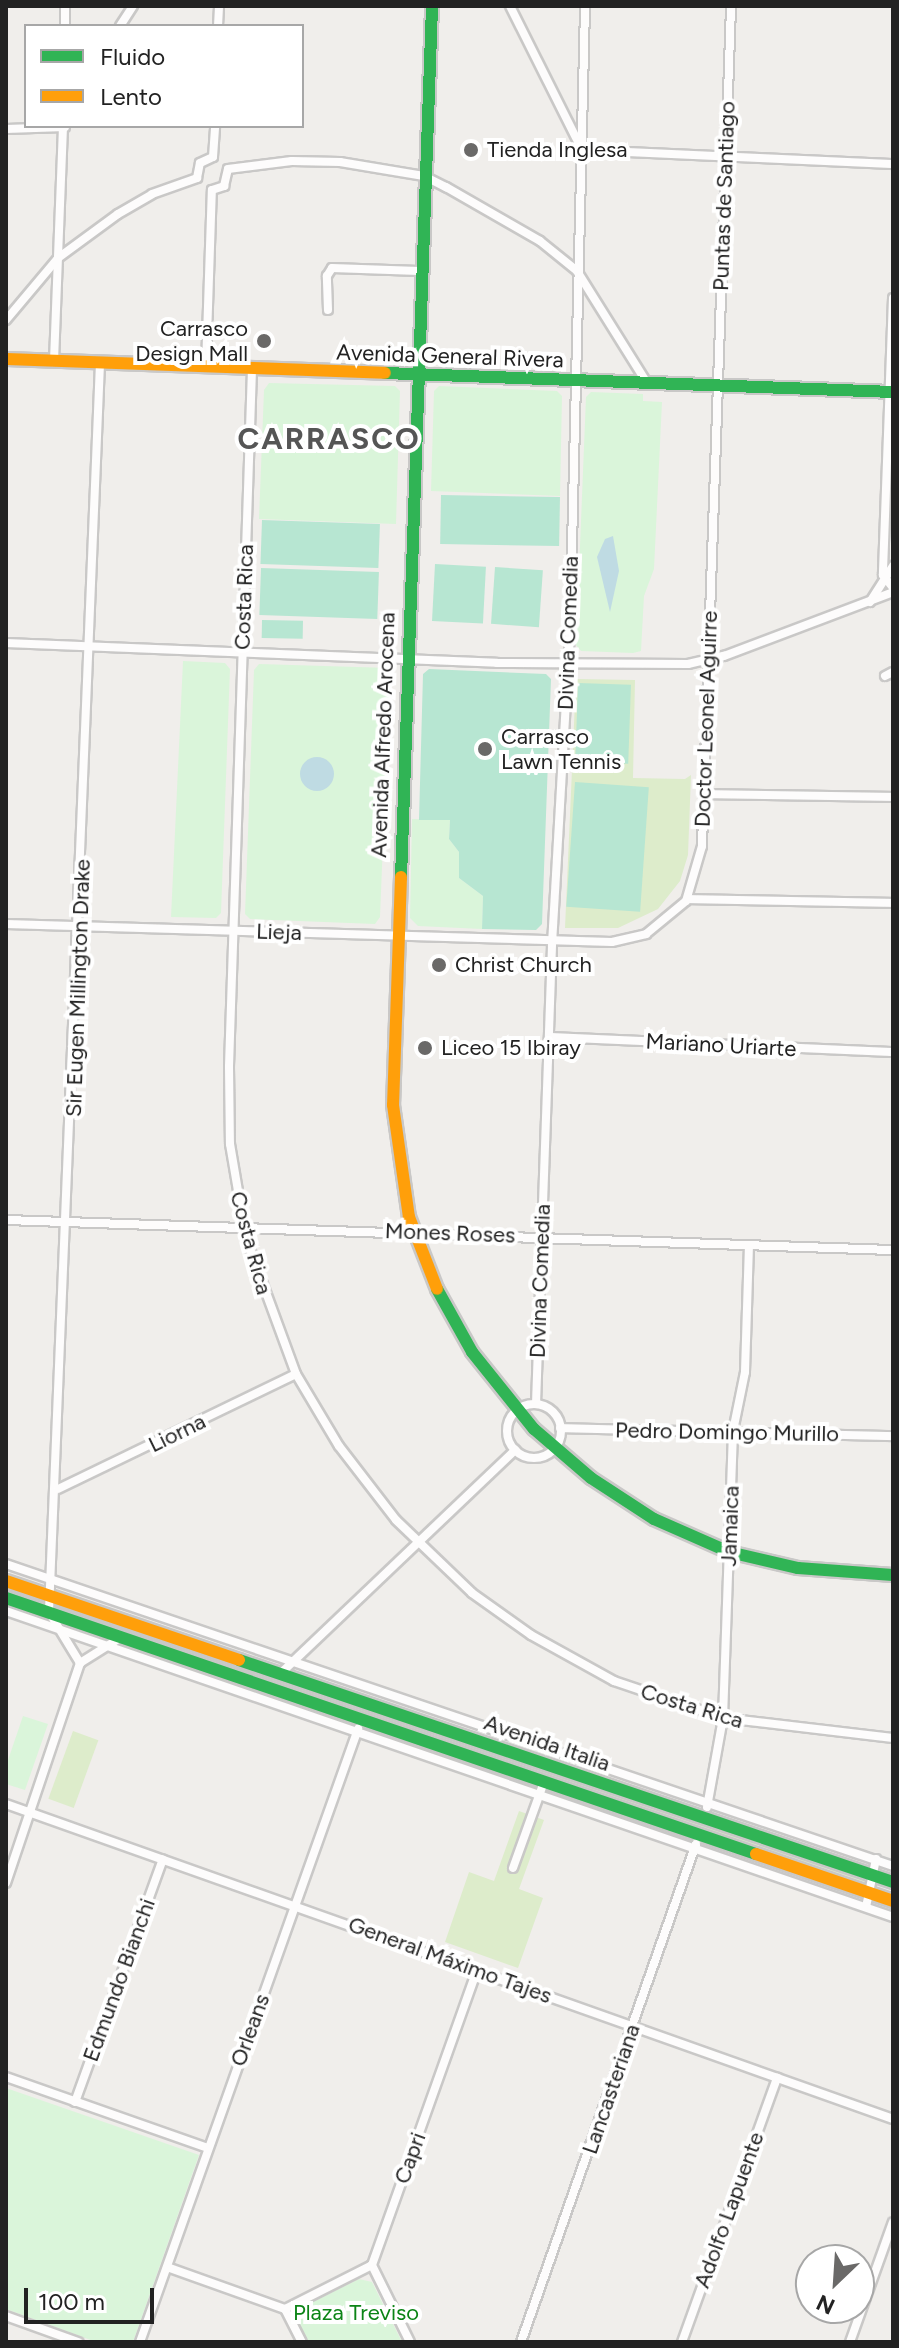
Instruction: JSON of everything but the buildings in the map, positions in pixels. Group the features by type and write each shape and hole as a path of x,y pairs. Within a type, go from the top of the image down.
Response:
{"main road":[{"name":"Avenida Alfredo Arocena","path":"432,6 415,374 394,1126 414,1232 460,1334 517,1410 554,1448 624,1502 729,1552 798,1568 893,1575"},
{"name":"Avenida General Rivera","path":"6,359 891,392"},
{"name":"Avenida Italia","path":"6,1581 893,1882"},
{"name":"Avenida Italia","path":"6,1598 122,1637 193,1668 697,1842 811,1872 869,1893"},
{"path":"869,1893 892,1898"}],"street":[{"path":"121,24 133,6"},
{"path":"510,6 582,150 893,164"},
{"name":"Divina Comedia","path":"536,1404 552,944 568,665 585,6"},
{"name":"Puntas de Santiago","path":"718,387 731,6"},
{"path":"6,129 35,128"},
{"path":"54,361 64,128"},
{"path":"213,157 215,128"},
{"path":"213,157 228,169 292,161 340,162 424,176 504,219 577,271 647,383"},
{"path":"197,178 200,163 213,157"},
{"path":"212,190 227,182 228,169"},
{"path":"6,320 58,258 152,194 197,178"},
{"path":"197,178 212,190"},
{"path":"206,367 212,190"},
{"path":"328,310 327,276 332,268 419,271"},
{"path":"6,643 568,665 708,660 870,602 893,590 883,575 893,298"},
{"name":"Sir Eugen Millington Drake","path":"49,1612 54,1580 69,1222 100,363"},
{"name":"Costa Rica","path":"252,369 230,1144 244,1225 266,1301 296,1374 357,1473 416,1542 489,1606 544,1643 614,1681 723,1718 893,1738"},
{"name":"Doctor Leonel Aguirre","path":"688,899 699,868 718,387"},
{"path":"884,547 893,558"},
{"path":"870,602 883,575 893,566"},
{"path":"703,794 893,797"},
{"path":"552,944 612,942 646,934 688,899 893,903"},
{"name":"Lieja","path":"6,924 552,944"},
{"name":"Mariano Uriarte","path":"549,1037 893,1052"},
{"name":"Mones Roses","path":"6,1220 244,1225 893,1250"},
{"name":"Jamaica","path":"707,1807 723,1718 733,1431 745,1372 749,1246"},
{"name":"Liorna","path":"58,1489 296,1374"},
{"path":"536,1404 552,1411 560,1428 554,1448 535,1457 515,1450 507,1433 517,1410 536,1404"},
{"name":"Pedro Domingo Murillo","path":"560,1428 893,1436"},
{"path":"280,1674 515,1450"},
{"name":"Avenida Italia","path":"6,1564 707,1807 893,1866"},
{"name":"Avenida Italia","path":"6,1611 104,1644 193,1668"},
{"path":"49,1612 64,1631 80,1663"},
{"path":"210,1649 214,1636"},
{"path":"6,1883 80,1663 104,1644 122,1637"},
{"name":"Orleans","path":"140,2342 360,1726"},
{"path":"513,1868 541,1788"},
{"name":"General Máximo Tajes","path":"6,1804 893,2119"},
{"name":"Avenida Italia","path":"697,1842 807,1887 889,1916 892,1898"},
{"name":"Lancasteriana","path":"521,2342 697,1842"},
{"name":"Edmundo Bianchi","path":"75,2102 163,1859"},
{"path":"866,1907 876,1859"},
{"path":"807,1887 811,1872"},
{"path":"833,1896 837,1881"},
{"name":"Capri","path":"372,2265 477,1970"},
{"path":"6,2077 208,2148"},
{"name":"Adolfo Lapuente","path":"682,2342 777,2078"},
{"path":"850,2342 893,2222"},
{"path":"285,2309 372,2265 410,2342"},
{"path":"167,2267 285,2309 302,2342"},
{"path":"6,2316 78,2342"}],"green space":[{"path":"269,383 395,386 400,391 396,524 259,519 264,390"},
{"path":"439,386 557,391 562,396 560,496 431,491 434,391"},
{"path":"591,392 643,394 643,401 662,402 654,569 644,596 641,651 633,653 581,651 576,645 586,397"},
{"path":"441,495 560,497 559,546 440,544"},
{"path":"262,520 380,524 378,568 260,564"},
{"path":"435,564 486,567 483,624 432,621"},
{"path":"495,567 543,570 539,627 491,624"},
{"path":"261,568 379,572 377,619 259,615"},
{"path":"262,620 303,621 303,639 262,638"},
{"path":"183,661 225,663 230,669 221,913 216,918 171,917"},
{"path":"259,664 390,668 380,917 375,924 250,919 245,914 254,670"},
{"name":"Carrasco Lawn Tennis","path":"429,669 546,674 551,679 542,924 536,930 482,929 483,896 459,878 459,852 449,839 450,820 419,820 423,674"},
{"path":"576,679 635,680 633,778 685,779 691,775 688,855 680,881 658,909 618,928 565,928"},
{"path":"578,683 631,685 628,764 575,762"},
{"path":"575,782 649,787 640,912 566,907"},
{"path":"412,819 450,820 449,839 459,852 459,878 483,896 482,929 418,926 410,918"},
{"path":"70,1609 868,1881 68,1613"},
{"path":"23,1716 48,1724 25,1790 6,1784 6,1766"},
{"path":"73,1731 98,1740 74,1808 48,1799"},
{"path":"519,1811 544,1820 519,1889 543,1898 518,1968 445,1942 469,1872 494,1881"},
{"path":"6,2088 199,2155 133,2342 96,2342 6,2309"},
{"name":"Plaza Treviso","path":"359,2279 372,2282 402,2342 306,2342 296,2322 297,2310"}],"water":[{"path":"613,536 619,571 610,612 597,557 605,539"},
{"path":"317,757 329,762 334,774 329,786 317,791 305,786 300,774 305,762"}],"traffic: fast":[{"path":"401,877 432,6"},
{"path":"385,373 893,392"},
{"path":"437,1289 472,1352 534,1429 591,1478 654,1519 729,1552 798,1568 893,1575"},
{"path":"6,1598 756,1854"},
{"path":"239,1660 893,1882"}],"traffic: slow":[{"path":"6,359 385,373"},
{"path":"401,877 393,1105 409,1217 437,1289"},
{"path":"6,1581 239,1660"},
{"path":"756,1854 893,1901"}],"place":[{"name":"Tienda Inglesa","path":"471,150"},
{"name":"Carrasco Design Mall","path":"264,341"},
{"name":"Carrasco Lawn Tennis","path":"485,749"},
{"name":"Christ Church","path":"439,965"},
{"name":"Liceo 15 Ibiray","path":"425,1048"}],"district":[{"name":"CARRASCO","path":"329,439"}]}
